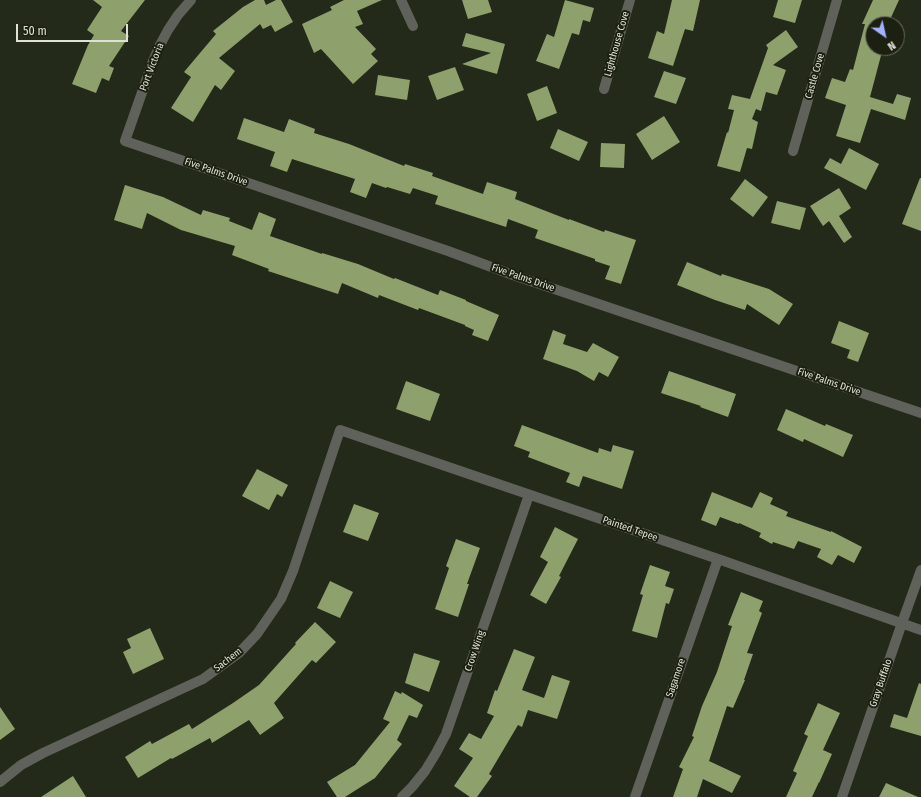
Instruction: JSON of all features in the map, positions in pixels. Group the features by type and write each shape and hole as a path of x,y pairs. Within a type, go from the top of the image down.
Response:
{"street":[{"name":"Port Victoria","path":"125,141 160,45 178,15 191,0"},
{"path":"401,0 413,26"},
{"name":"Lighthouse Cove","path":"604,89 630,0"},
{"name":"Castle Cove","path":"793,151 837,0"},
{"name":"Five Palms Drive","path":"125,141 441,249 521,278 921,413"},
{"name":"Painted Tepee","path":"340,430 921,630"},
{"name":"Sachem","path":"0,782 21,765 43,753 203,679 239,653 257,634 281,599 293,571 340,430"},
{"name":"Crow Wing","path":"402,797 425,771 446,734 529,495"},
{"name":"Sagamore","path":"635,797 718,559"},
{"name":"Gray Buffalo","path":"842,797 921,570"}],"building":[{"path":"93,0 145,0 121,31 129,36 109,66 114,68 109,81 102,78 96,93 72,84 88,45 94,35 87,30 102,7"},
{"path":"255,0 264,0 266,5 276,0 281,0 293,22 275,32 271,25 263,29 260,24 219,58 235,71 221,90 215,85 193,122 171,108 191,77 184,72 216,34 213,31 243,7"},
{"path":"344,0 382,0 357,11 363,24 355,27 376,49 371,54 378,61 353,84 321,49 314,53 302,24 332,10 330,7"},
{"path":"462,0 488,0 492,12 468,19"},
{"path":"565,0 594,8 590,22 583,20 579,35 572,33 559,69 536,61 547,34 554,37"},
{"path":"672,0 700,0 693,31 685,29 673,66 648,58 657,31 664,34"},
{"path":"778,0 802,0 795,23 773,17"},
{"path":"873,0 899,0 892,16 866,16"},
{"path":"865,24 865,56 881,56 870,97 893,104 897,94 911,98 905,120 871,109 860,143 836,136 846,105 825,98 832,78 845,82 850,69 853,70"},
{"path":"786,30 798,47 773,65 786,70 777,95 766,92 761,111 756,109 752,119 758,122 752,149 747,148 740,172 717,166 734,110 728,109 732,95 750,99 768,48 766,45"},
{"path":"466,33 505,44 497,74 462,64 491,53 462,46"},
{"path":"455,67 464,90 437,100 428,76"},
{"path":"664,71 686,78 676,104 654,97"},
{"path":"378,75 410,80 407,100 375,95"},
{"path":"547,86 557,113 537,121 527,94"},
{"path":"664,116 680,142 652,160 636,134"},
{"path":"244,118 284,132 289,119 315,129 314,133 349,144 404,166 405,164 433,173 432,176 483,194 487,182 517,192 515,199 604,232 605,230 636,240 621,284 605,279 610,266 595,261 595,259 535,238 538,230 508,219 506,227 435,204 438,196 413,188 410,194 372,183 366,198 350,192 355,179 292,159 287,172 270,166 275,152 237,139"},
{"path":"558,129 588,142 579,161 550,148"},
{"path":"601,143 625,144 624,168 600,167"},
{"path":"849,148 879,164 866,190 824,168 830,158 841,164"},
{"path":"921,178 921,231 902,224"},
{"path":"745,179 768,197 753,217 730,199"},
{"path":"125,185 163,197 201,215 203,210 230,218 229,221 252,230 259,212 276,219 270,236 322,254 358,264 438,295 440,290 499,315 488,341 472,335 474,330 465,325 419,308 418,310 379,295 378,298 342,283 338,294 268,271 269,269 232,255 235,246 181,230 147,213 142,229 114,220"},
{"path":"839,188 851,208 839,216 852,237 844,243 829,221 823,226 810,206"},
{"path":"777,201 806,208 800,230 771,223"},
{"path":"687,262 721,276 722,274 769,289 793,304 779,325 747,304 745,310 677,285"},
{"path":"839,321 869,333 858,362 847,358 850,350 831,343"},
{"path":"553,330 566,335 563,344 587,352 593,343 619,357 608,377 599,372 594,381 577,371 543,359"},
{"path":"669,371 736,394 728,417 700,407 701,406 661,393"},
{"path":"406,381 440,394 430,421 396,409"},
{"path":"786,409 825,426 826,424 853,435 843,457 804,439 803,442 777,430"},
{"path":"522,425 598,453 599,448 611,452 613,445 634,451 622,489 583,476 579,487 566,482 570,473 528,457 530,452 514,446"},
{"path":"257,469 288,485 282,497 277,494 269,510 242,496"},
{"path":"712,492 752,508 760,492 773,498 770,504 788,512 786,516 831,531 862,547 854,563 838,555 832,565 817,557 821,549 798,541 794,549 773,542 772,544 759,537 761,533 739,523 720,517 716,526 701,520"},
{"path":"354,504 379,513 368,541 343,532"},
{"path":"555,527 578,539 559,576 561,577 546,604 530,595 548,562 540,557"},
{"path":"456,539 480,548 467,584 469,584 458,617 435,609 449,568 446,566"},
{"path":"650,565 670,572 665,586 674,589 669,604 666,603 657,638 632,631 643,595 640,594"},
{"path":"330,581 353,592 340,618 317,608"},
{"path":"741,592 763,601 759,611 762,613 747,653 753,654 745,680 733,708 727,706 709,761 741,776 732,793 703,779 697,797 673,797 683,769 679,767 694,737 692,736 702,706 717,672 732,626 728,625"},
{"path":"315,622 336,642 316,663 312,660 274,703 284,718 260,735 249,720 212,743 210,738 172,759 171,758 138,778 125,757 150,741 152,744 189,724 192,729 259,685"},
{"path":"150,628 164,659 133,674 123,652 131,648 127,639"},
{"path":"514,649 535,657 522,690 544,698 552,675 570,681 557,719 528,710 522,727 518,725 489,774 492,776 477,797 470,797 454,786 473,758 459,749 469,733 481,739 494,716 487,713 495,690 497,691"},
{"path":"414,653 440,661 429,692 405,683"},
{"path":"919,683 921,684 921,736 890,727 894,714 907,718"},
{"path":"395,691 401,694 402,692 423,705 417,718 409,715 397,740 402,744 375,778 345,797 337,797 327,782 355,765 390,722 383,719"},
{"path":"818,703 840,713 823,750 832,754 812,797 786,797 797,773 793,771 808,736 804,734"},
{"path":"0,707 15,729 0,740"},
{"path":"73,776 86,797 41,797"},
{"path":"886,783 918,797 879,797"}]}
